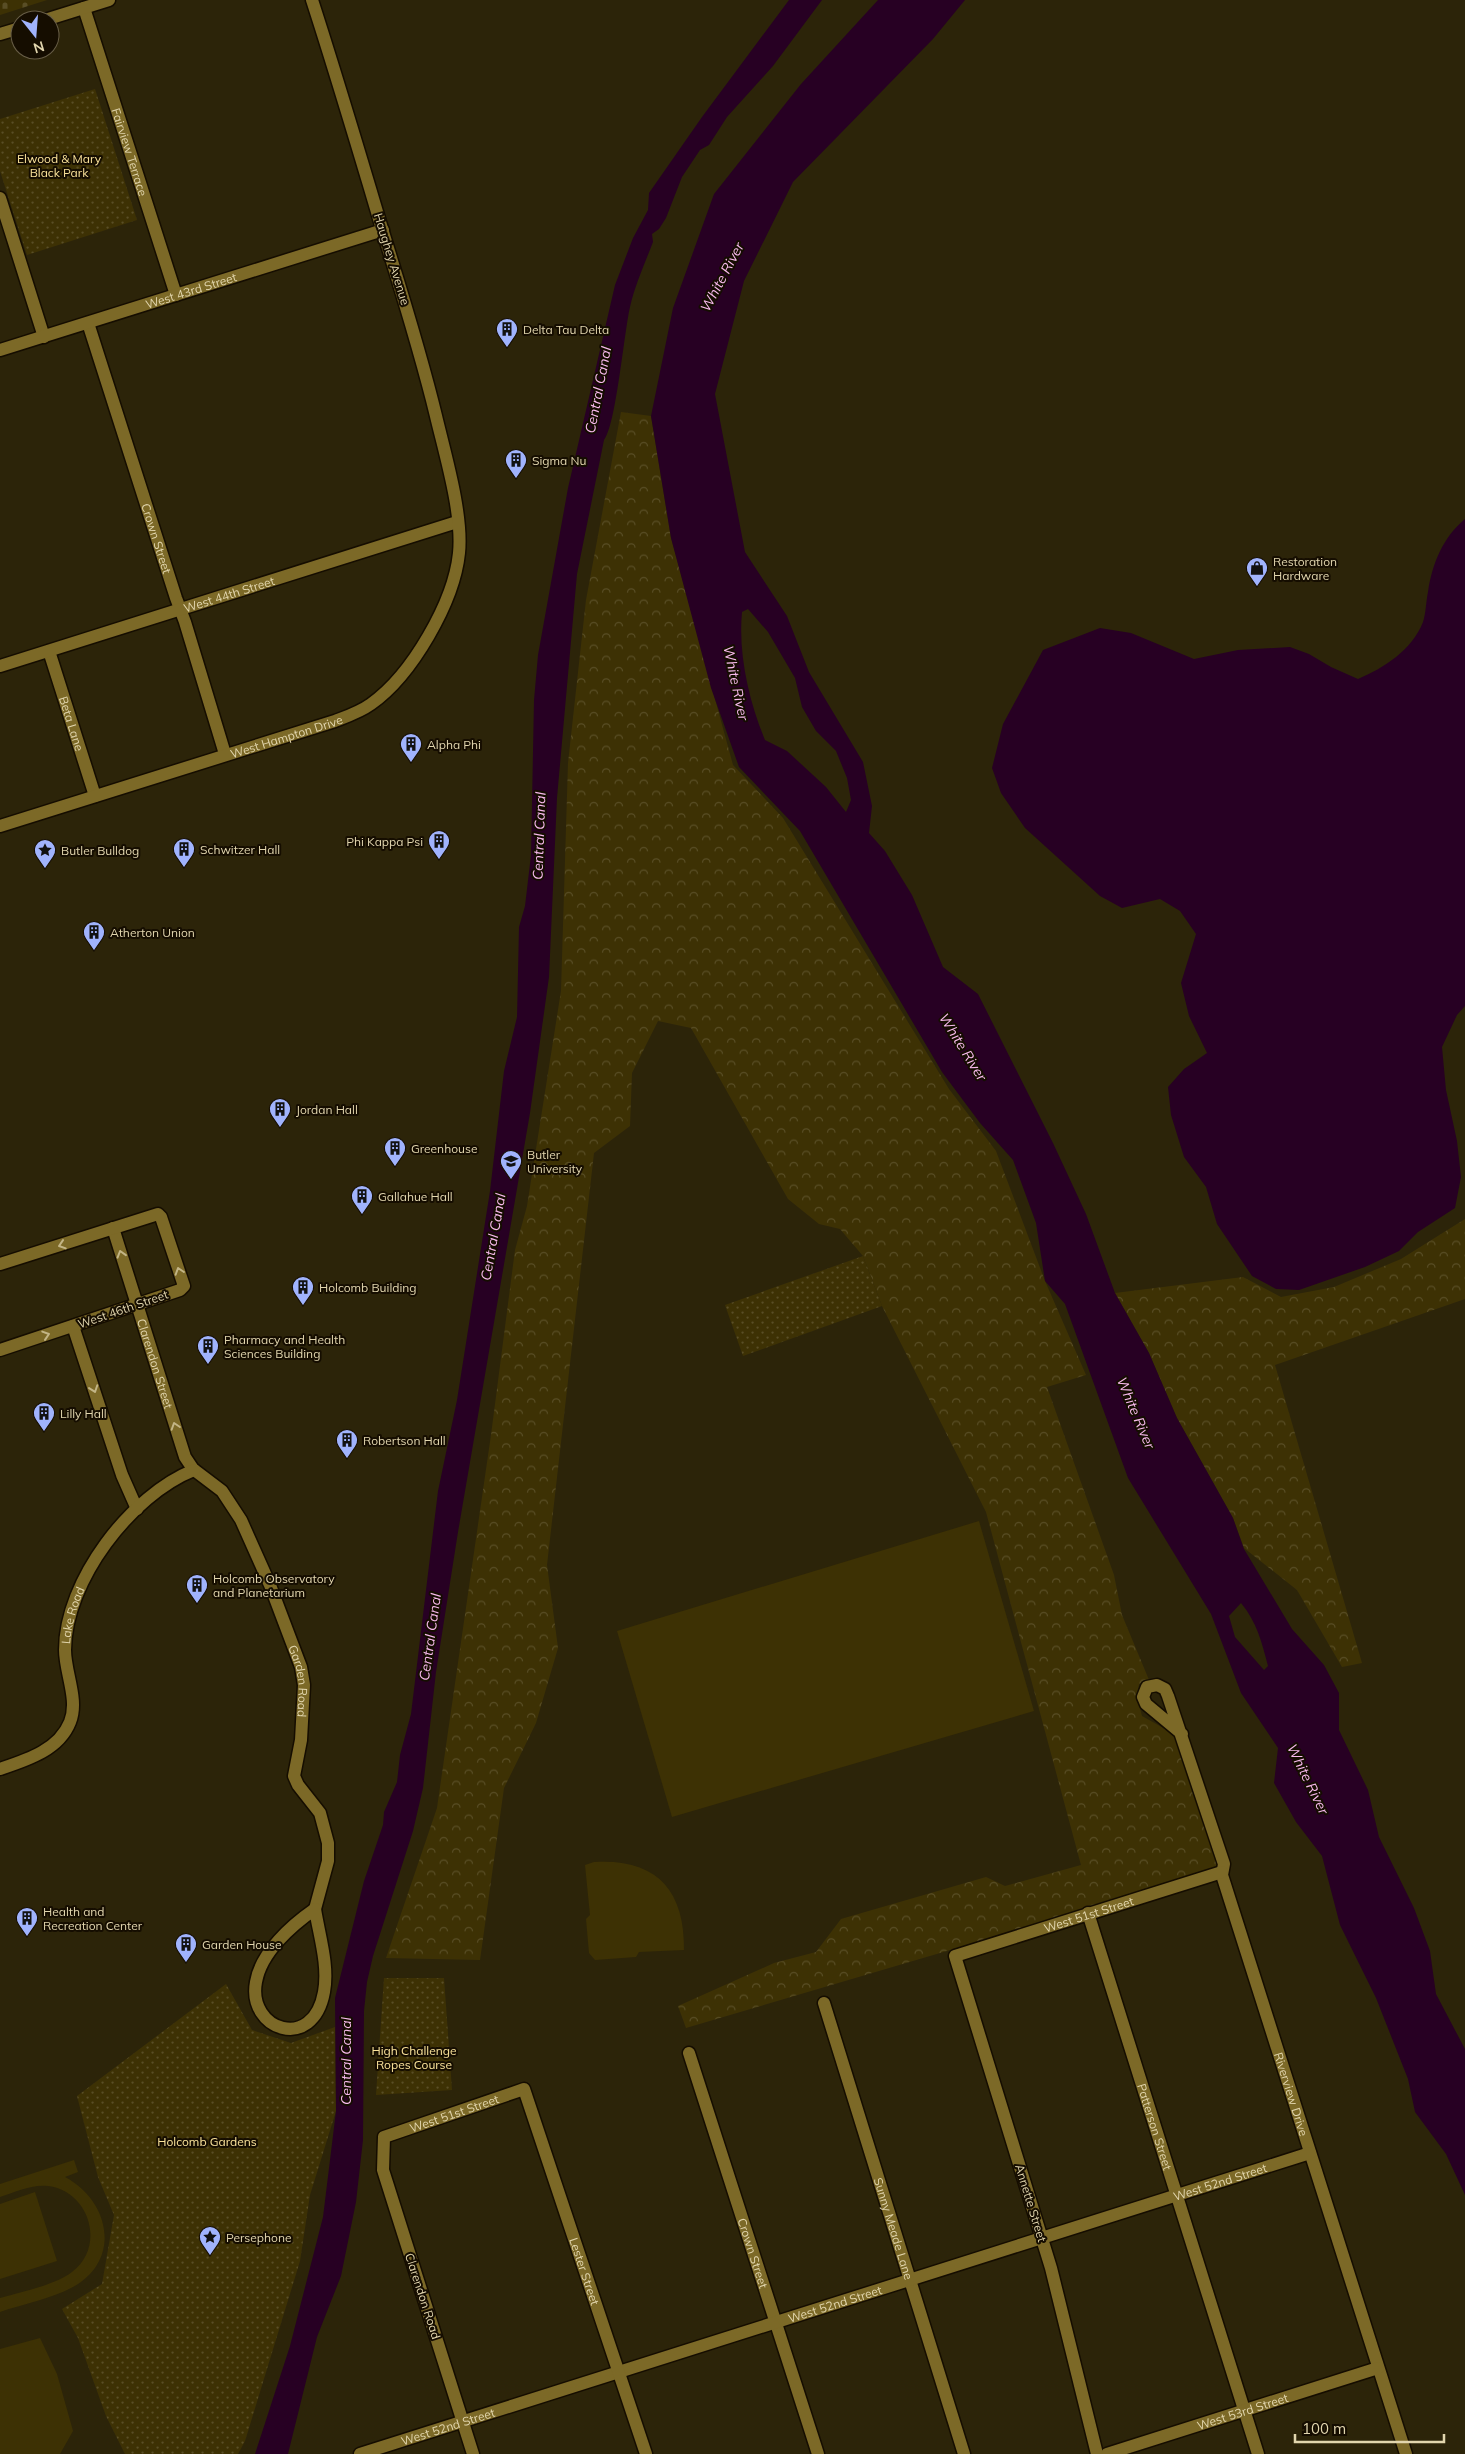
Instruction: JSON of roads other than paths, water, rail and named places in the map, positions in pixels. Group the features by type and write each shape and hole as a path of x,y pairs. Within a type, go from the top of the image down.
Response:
{"street":[{"path":"60,16 109,0"},
{"name":"Haughey Avenue","path":"312,0 429,384 453,487 457,522"},
{"name":"Fairview Terrace","path":"84,8 176,295"},
{"path":"0,198 44,337"},
{"name":"West 43rd Street","path":"0,350 383,230"},
{"name":"Crown Street","path":"88,322 181,610 225,754"},
{"name":"West 44th Street","path":"0,666 457,522"},
{"name":"West Hampton Drive","path":"0,826 353,714 388,690 404,672 444,606 452,585 460,551 457,522"},
{"name":"Beta Lane","path":"49,651 95,796"},
{"name":"West 46th Street","path":"0,1264 159,1214 183,1284 180,1290 0,1350"},
{"name":"Clarendon Street","path":"113,1228 184,1454 194,1470"},
{"path":"73,1326 116,1458 137,1509"},
{"name":"Lake Road","path":"0,1768 39,1754 56,1742 67,1728 73,1707 65,1656 70,1613 86,1574 106,1545 137,1509 160,1488 194,1470"},
{"name":"Garden Road","path":"194,1470 222,1491 241,1520 270,1585 302,1672 304,1685 301,1740 294,1776 298,1785 320,1813 328,1843 328,1861 315,1909 325,1971 324,1995 319,2008 309,2023 299,2029 287,2029 273,2023 261,2013 256,1996 256,1981 263,1964 277,1944 303,1917 315,1909"},
{"name":"Riverview Drive","path":"1182,1734 1224,1864 1222,1872 1406,2454"},
{"name":"West 51st Street","path":"955,1956 1222,1872"},
{"name":"Patterson Street","path":"1088,1913 1258,2454"},
{"name":"Annette Street","path":"955,1956 1042,2240 1097,2454"},
{"name":"Sunny Meade Lane","path":"824,2003 964,2454"},
{"name":"Crown Street","path":"689,2053 818,2454"},
{"name":"West 51st Street","path":"384,2137 524,2089"},
{"name":"Lester Street","path":"524,2089 646,2454"},
{"name":"Clarendon Road","path":"384,2137 383,2170 473,2454"},
{"name":"West 52nd Street","path":"360,2454 1042,2240 1310,2153"},
{"name":"West 53rd Street","path":"1107,2454 1378,2368"}],"water":[{"name":"Central Canal","path":"789,0 822,0 773,66 727,117 709,145 700,150 682,177 666,218 659,229 652,234 653,242 637,282 630,307 612,417 604,440 577,574 557,798 549,977 530,1113 458,1532 436,1672 423,1788 413,1831 373,1956 367,1982 364,2011 363,2140 356,2202 341,2276 317,2337 288,2454 255,2454 290,2346 323,2217 336,2111 335,1998 364,1881 383,1825 384,1812 397,1782 400,1755 411,1714 438,1491 457,1400 490,1191 504,1071 517,1017 519,927 525,906 531,855 534,700 538,655 568,488 615,285 633,238 648,210 649,193 702,117"},
{"name":"White River","path":"878,0 965,0 933,39 793,182 744,281 715,394 745,552 787,616 809,672 863,762 872,806 869,833 885,851 912,895 943,967 978,994 1053,1143 1086,1214 1115,1293 1149,1353 1177,1418 1233,1518 1244,1549 1292,1629 1324,1665 1339,1693 1339,1730 1368,1790 1379,1837 1414,1908 1430,1951 1436,1994 1465,2049 1465,2195 1446,2154 1415,2112 1408,2079 1376,1998 1340,1925 1322,1856 1296,1822 1274,1783 1278,1748 1241,1693 1211,1614 1128,1478 1065,1304 1045,1281 1036,1223 1013,1160 980,1123 942,1072 800,831 739,767 711,688 671,538 651,416 673,308 714,194 801,84","holes":["748,609 768,632 795,678 802,707 816,731 836,751 847,778 851,800 846,812 826,787 787,751 765,740 754,709 743,661 742,612","1241,1603 1255,1625 1261,1641 1268,1666 1264,1670 1235,1637 1229,1616"]},
{"path":"1465,519 1465,1006 1457,1015 1442,1047 1446,1090 1457,1141 1461,1177 1455,1208 1418,1232 1399,1251 1365,1267 1299,1290 1276,1289 1252,1276 1217,1224 1206,1187 1184,1157 1171,1115 1168,1087 1184,1069 1207,1053 1189,1016 1181,983 1196,934 1180,911 1160,899 1122,908 1100,896 1025,828 1001,793 992,768 1003,724 1043,650 1100,628 1131,633 1194,659 1238,650 1290,647 1309,654 1331,667 1358,679 1368,675 1396,657 1418,632 1423,622 1432,571 1436,561 1450,534"}],"place":[{"name":"Delta Tau Delta","path":"507,348"},
{"name":"Sigma Nu","path":"516,479"},
{"name":"Restoration Hardware","path":"1257,587"},
{"name":"Alpha Phi","path":"411,763"},
{"name":"Phi Kappa Psi","path":"439,860"},
{"name":"Schwitzer Hall","path":"184,868"},
{"name":"Butler Bulldog","path":"45,869"},
{"name":"Atherton Union","path":"94,951"},
{"name":"Jordan Hall","path":"280,1128"},
{"name":"Greenhouse","path":"395,1167"},
{"name":"Butler University","path":"511,1180"},
{"name":"Gallahue Hall","path":"362,1215"},
{"name":"Holcomb Building","path":"303,1306"},
{"name":"Pharmacy and Health Sciences Building","path":"208,1365"},
{"name":"Lilly Hall","path":"44,1432"},
{"name":"Robertson Hall","path":"347,1459"},
{"name":"Holcomb Observatory and Planetarium","path":"197,1604"},
{"name":"Health and Recreation Center","path":"27,1937"},
{"name":"Garden House","path":"186,1963"},
{"name":"Persephone","path":"210,2256"}],"park label":[{"name":"Elwood & Mary Black Park","path":"59,165"},
{"name":"High Challenge Ropes Course","path":"414,2057"},
{"name":"Holcomb Gardens","path":"207,2141"}]}
